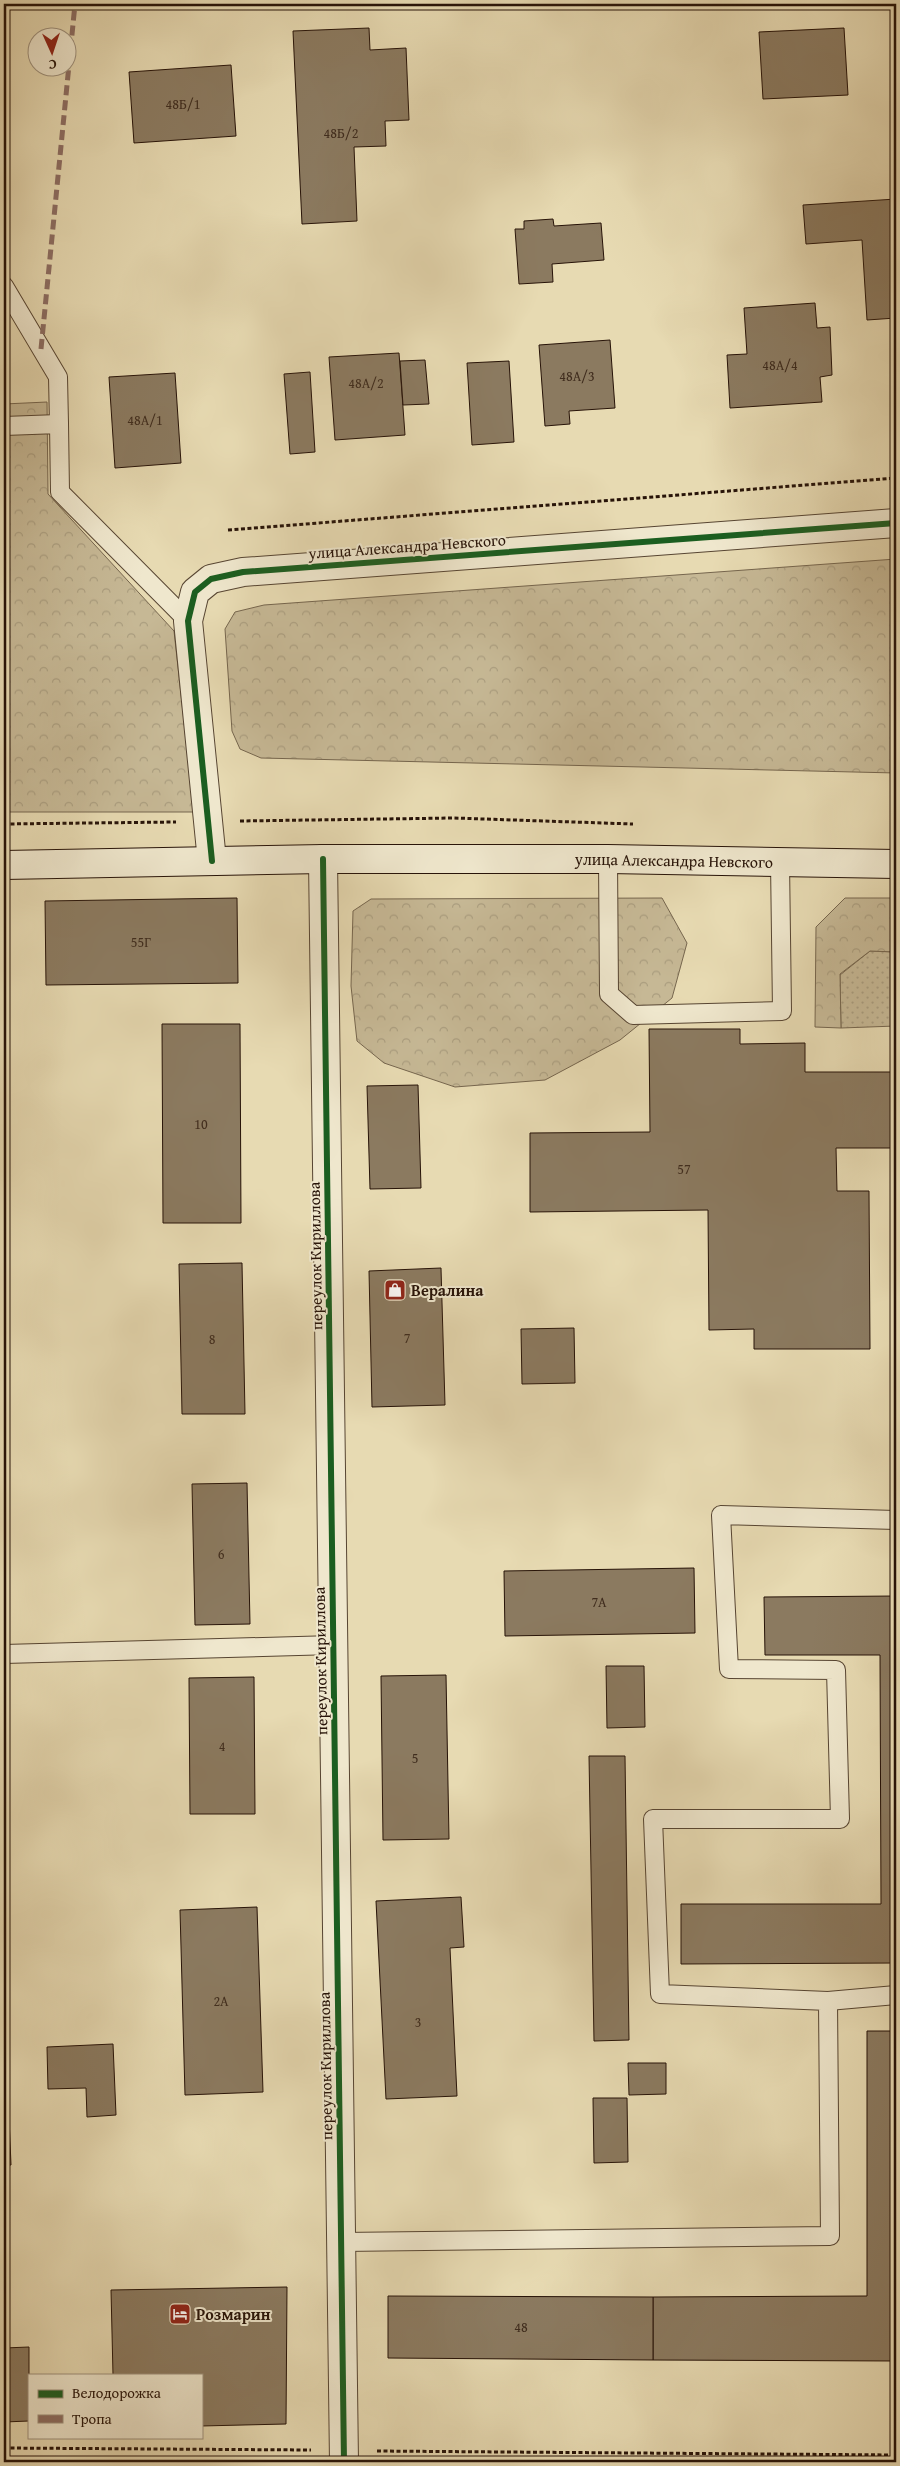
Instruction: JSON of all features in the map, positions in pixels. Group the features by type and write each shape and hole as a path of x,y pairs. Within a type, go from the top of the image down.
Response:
{"street":[{"name":"улица Александра Невского","path":"212,861 188,621 195,592 212,579 243,572 896,523"},
{"name":"улица Александра Невского","path":"4,865 324,859 608,859 896,864"},
{"name":"переулок Кириллова","path":"324,859 344,2456"}],"lane":[{"path":"4,286 58,377 60,492 188,621"},
{"path":"4,426 59,424"},
{"path":"608,859 609,994 633,1015 782,1011 780,862"},
{"path":"896,1520 721,1515 729,1670 836,1670 840,1819 653,1818 660,1994 828,2001 896,1995"},
{"path":"4,1654 334,1645"},
{"path":"341,2242 830,2236 828,2001"}],"path":[{"path":"228,530 896,478"},
{"path":"4,824 454,818 641,825"},
{"path":"4,2448 344,2456 896,2455"}],"green space":[{"path":"47,402 48,494 174,631 194,812 4,812 4,404"},
{"path":"896,559 896,773 261,758 240,749 232,731 225,629 235,612 264,605"},
{"path":"662,898 687,943 672,998 620,1040 545,1080 455,1087 384,1063 357,1041 351,986 353,911 371,899"},
{"path":"845,898 896,898 896,952 870,951 840,974 841,1028 815,1027 816,927"},
{"path":"870,951 896,952 896,1026 841,1028 840,975"}],"building":[{"path":"369,28 370,50 406,48 409,120 385,121 386,146 354,147 357,221 302,224 293,31"},
{"path":"844,28 848,95 763,99 759,32"},
{"path":"231,65 236,136 134,143 129,72"},
{"path":"896,199 896,318 867,320 862,240 806,244 803,205"},
{"path":"553,219 554,226 601,223 604,260 552,264 553,282 519,284 515,229 524,229 524,221"},
{"path":"815,303 817,328 830,327 832,375 820,377 822,402 730,408 727,355 747,354 744,308"},
{"path":"610,340 615,408 569,411 570,424 545,426 539,345"},
{"path":"399,353 405,435 335,440 329,357"},
{"path":"425,360 429,404 403,405 400,361"},
{"path":"509,361 514,442 472,445 467,363"},
{"path":"310,372 315,452 290,454 284,374"},
{"path":"175,373 181,463 115,468 109,377"},
{"path":"237,898 238,983 46,985 45,901"},
{"path":"162,1024 240,1024 241,1223 163,1223"},
{"path":"649,1029 740,1029 740,1044 805,1043 805,1072 896,1072 896,1148 836,1148 837,1191 869,1191 870,1349 754,1349 754,1329 709,1330 708,1210 530,1212 530,1133 650,1132"},
{"path":"418,1085 421,1188 370,1189 367,1086"},
{"path":"242,1263 245,1414 182,1414 179,1264"},
{"path":"441,1268 445,1405 372,1407 369,1271"},
{"path":"574,1328 575,1383 522,1384 521,1329"},
{"path":"247,1483 250,1624 195,1625 192,1484"},
{"path":"694,1568 695,1633 505,1636 504,1571"},
{"path":"896,1596 896,1963 681,1964 681,1904 881,1904 880,1655 765,1655 764,1597"},
{"path":"606,1666 644,1666 645,1727 607,1728"},
{"path":"446,1675 449,1839 383,1840 381,1676"},
{"path":"254,1677 255,1814 190,1814 189,1678"},
{"path":"589,1756 625,1756 629,2040 594,2041"},
{"path":"461,1897 464,1947 450,1948 457,2096 386,2099 376,1901"},
{"path":"257,1907 263,2092 185,2095 180,1910"},
{"path":"867,2031 896,2031 896,2361 653,2360 653,2297 867,2296"},
{"path":"113,2044 116,2115 87,2117 86,2088 48,2089 47,2047"},
{"path":"628,2063 666,2063 666,2094 629,2095"},
{"path":"4,2094 8,2094 11,2165 4,2165"},
{"path":"593,2098 627,2098 628,2162 594,2163"},
{"path":"287,2287 286,2424 202,2426 202,2374 113,2374 111,2290"},
{"path":"388,2296 653,2297 653,2360 388,2358"},
{"path":"29,2347 28,2421 4,2422 4,2348"}],"marked path":[{"path":"41,349 75,4"}],"cycle path":[{"path":"212,861 188,621 195,592 211,579 243,572 896,523"},
{"path":"323,859 344,2462"}],"place":[{"name":"Вералина","path":"395,1290"},
{"name":"Розмарин","path":"180,2314"}]}
